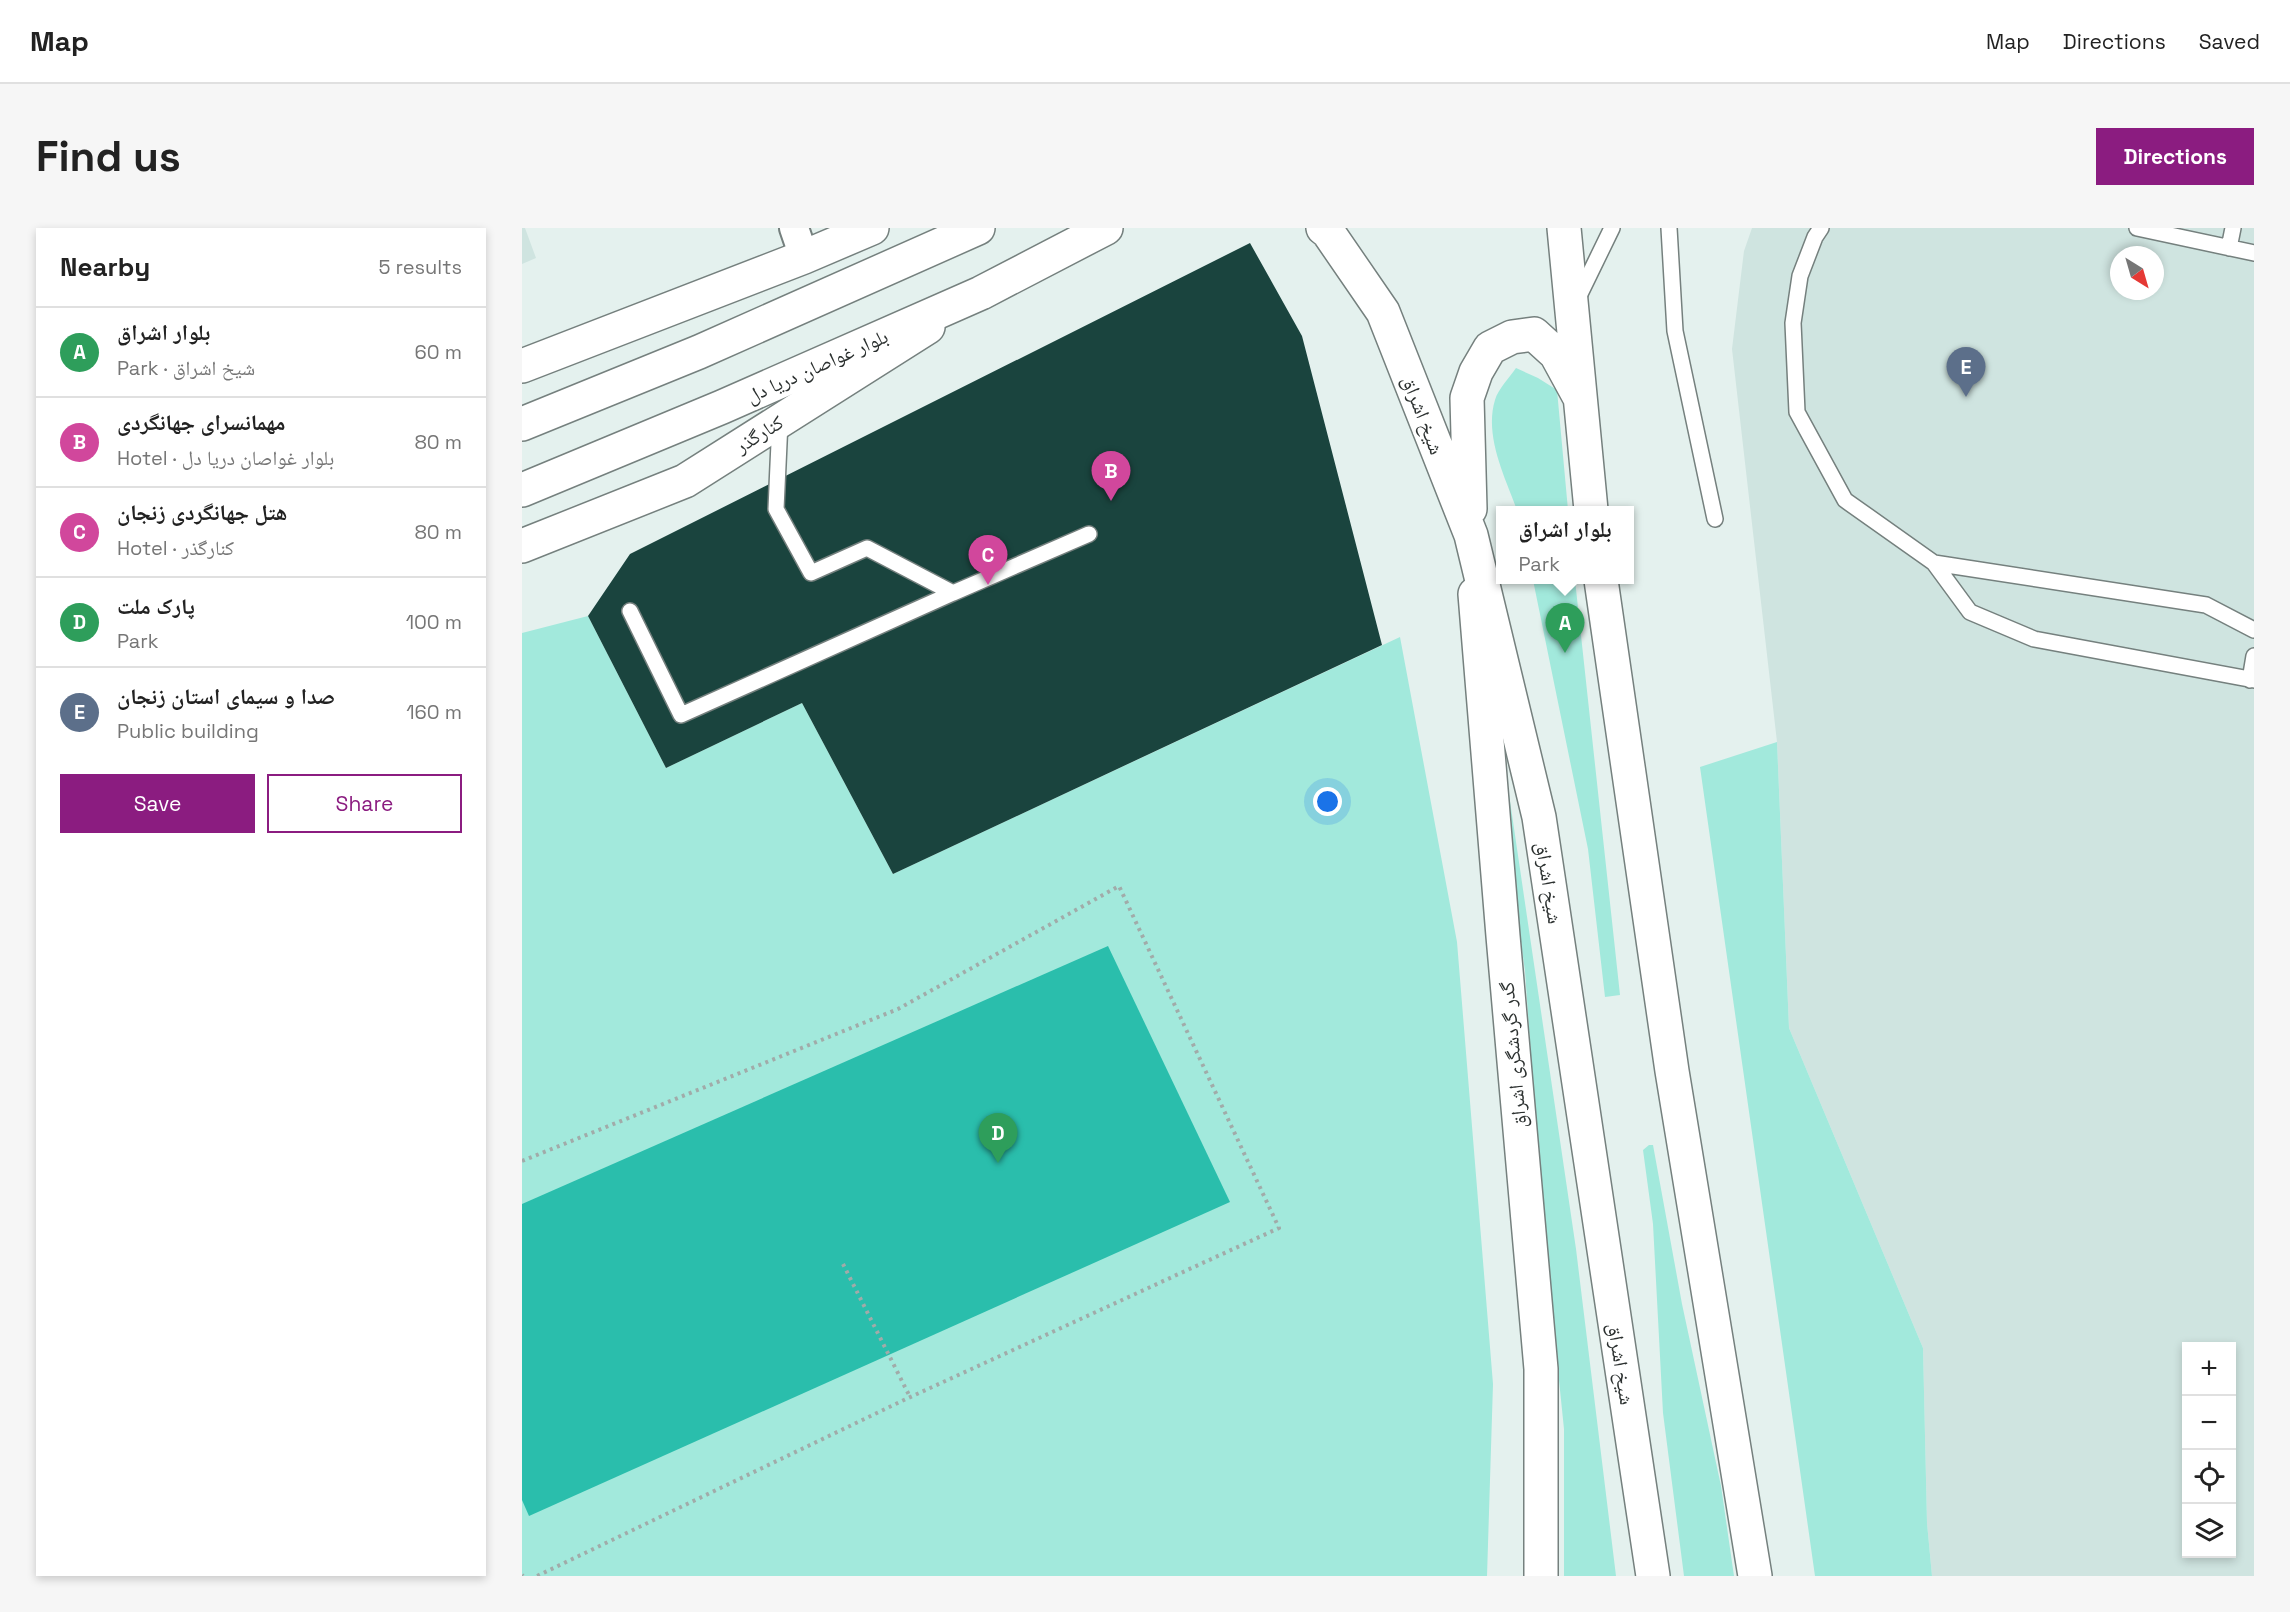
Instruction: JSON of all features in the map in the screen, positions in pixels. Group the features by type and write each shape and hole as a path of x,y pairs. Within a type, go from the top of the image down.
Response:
{"main road":[{"path":"522,366 799,243 872,228"},
{"path":"522,424 699,352 978,228"},
{"name":"بلوار غواصان دریا دل","path":"522,490 722,407 981,293 1106,228"},
{"name":"شیخ اشراق","path":"1323,228 1383,312 1471,535 1539,817 1653,1576"},
{"path":"1564,228 1591,506"},
{"name":"کنارگذر","path":"522,546 685,481 981,293"},
{"path":"1471,535 1467,398 1476,372 1490,348 1512,337 1534,334 1556,354 1580,398"},
{"name":"گدر گردشگری اشراق","path":"1471,535 1541,1369 1541,1576"},
{"path":"1602,584 1672,1071 1755,1576"}],"lane":[{"path":"1572,311 1612,228"},
{"path":"1670,228 1675,332 1715,519"},
{"path":"1821,228 1815,237 1800,276 1793,322 1797,412 1845,500 1934,563 1970,612 2034,639 2252,680 2254,656"},
{"path":"2137,228 2254,253"},
{"path":"2229,248 2233,228"},
{"path":"780,421 777,509 811,573 867,548 953,593"},
{"path":"630,611 681,714 1089,534"},
{"path":"1934,563 2206,605 2254,630"}],"path":[{"path":"522,1161 898,1010 1119,886 1278,1228 910,1397 537,1576"},
{"path":"843,1264 910,1397"}],"shaded area":[{"path":"522,228 525,228 536,258 522,264"},
{"path":"1752,228 2254,228 2254,1576 1932,1576 1927,1523 1923,1348 1789,1028 1777,742 1732,349 1744,251"},
{"path":"1516,368 1557,390 1568,506 1516,506 1497,456 1492,428 1495,400 1501,387"},
{"path":"1534,584 1575,584 1620,995 1605,997 1588,849"},
{"path":"588,616 666,768 802,703 893,874 1400,637 1457,942 1493,1384 1487,1576 522,1576 522,633"},
{"path":"1488,703 1497,713 1576,1249 1616,1576 1564,1576 1564,1429 1542,1215 1525,971"},
{"path":"1777,742 1789,1028 1923,1348 1927,1523 1932,1576 1815,1576 1700,767"},
{"path":"1108,946 1230,1202 529,1516 522,1500 522,1204"},
{"path":"1653,1145 1682,1304 1721,1486 1734,1576 1684,1576 1663,1413 1653,1224 1643,1150"}],"building":[{"path":"1250,243 1302,336 1382,645 893,874 802,703 666,768 588,616 630,554"}],"place":[{"name":"صدا و سیمای استان زنجان","path":"1966,397"},
{"name":"مهمانسرای جهانگردی","path":"1111,501"},
{"name":"هتل جهانگردی زنجان","path":"988,585"},
{"name":"بلوار اشراق","path":"1565,653"},
{"name":"پارک ملت","path":"998,1163"}]}
